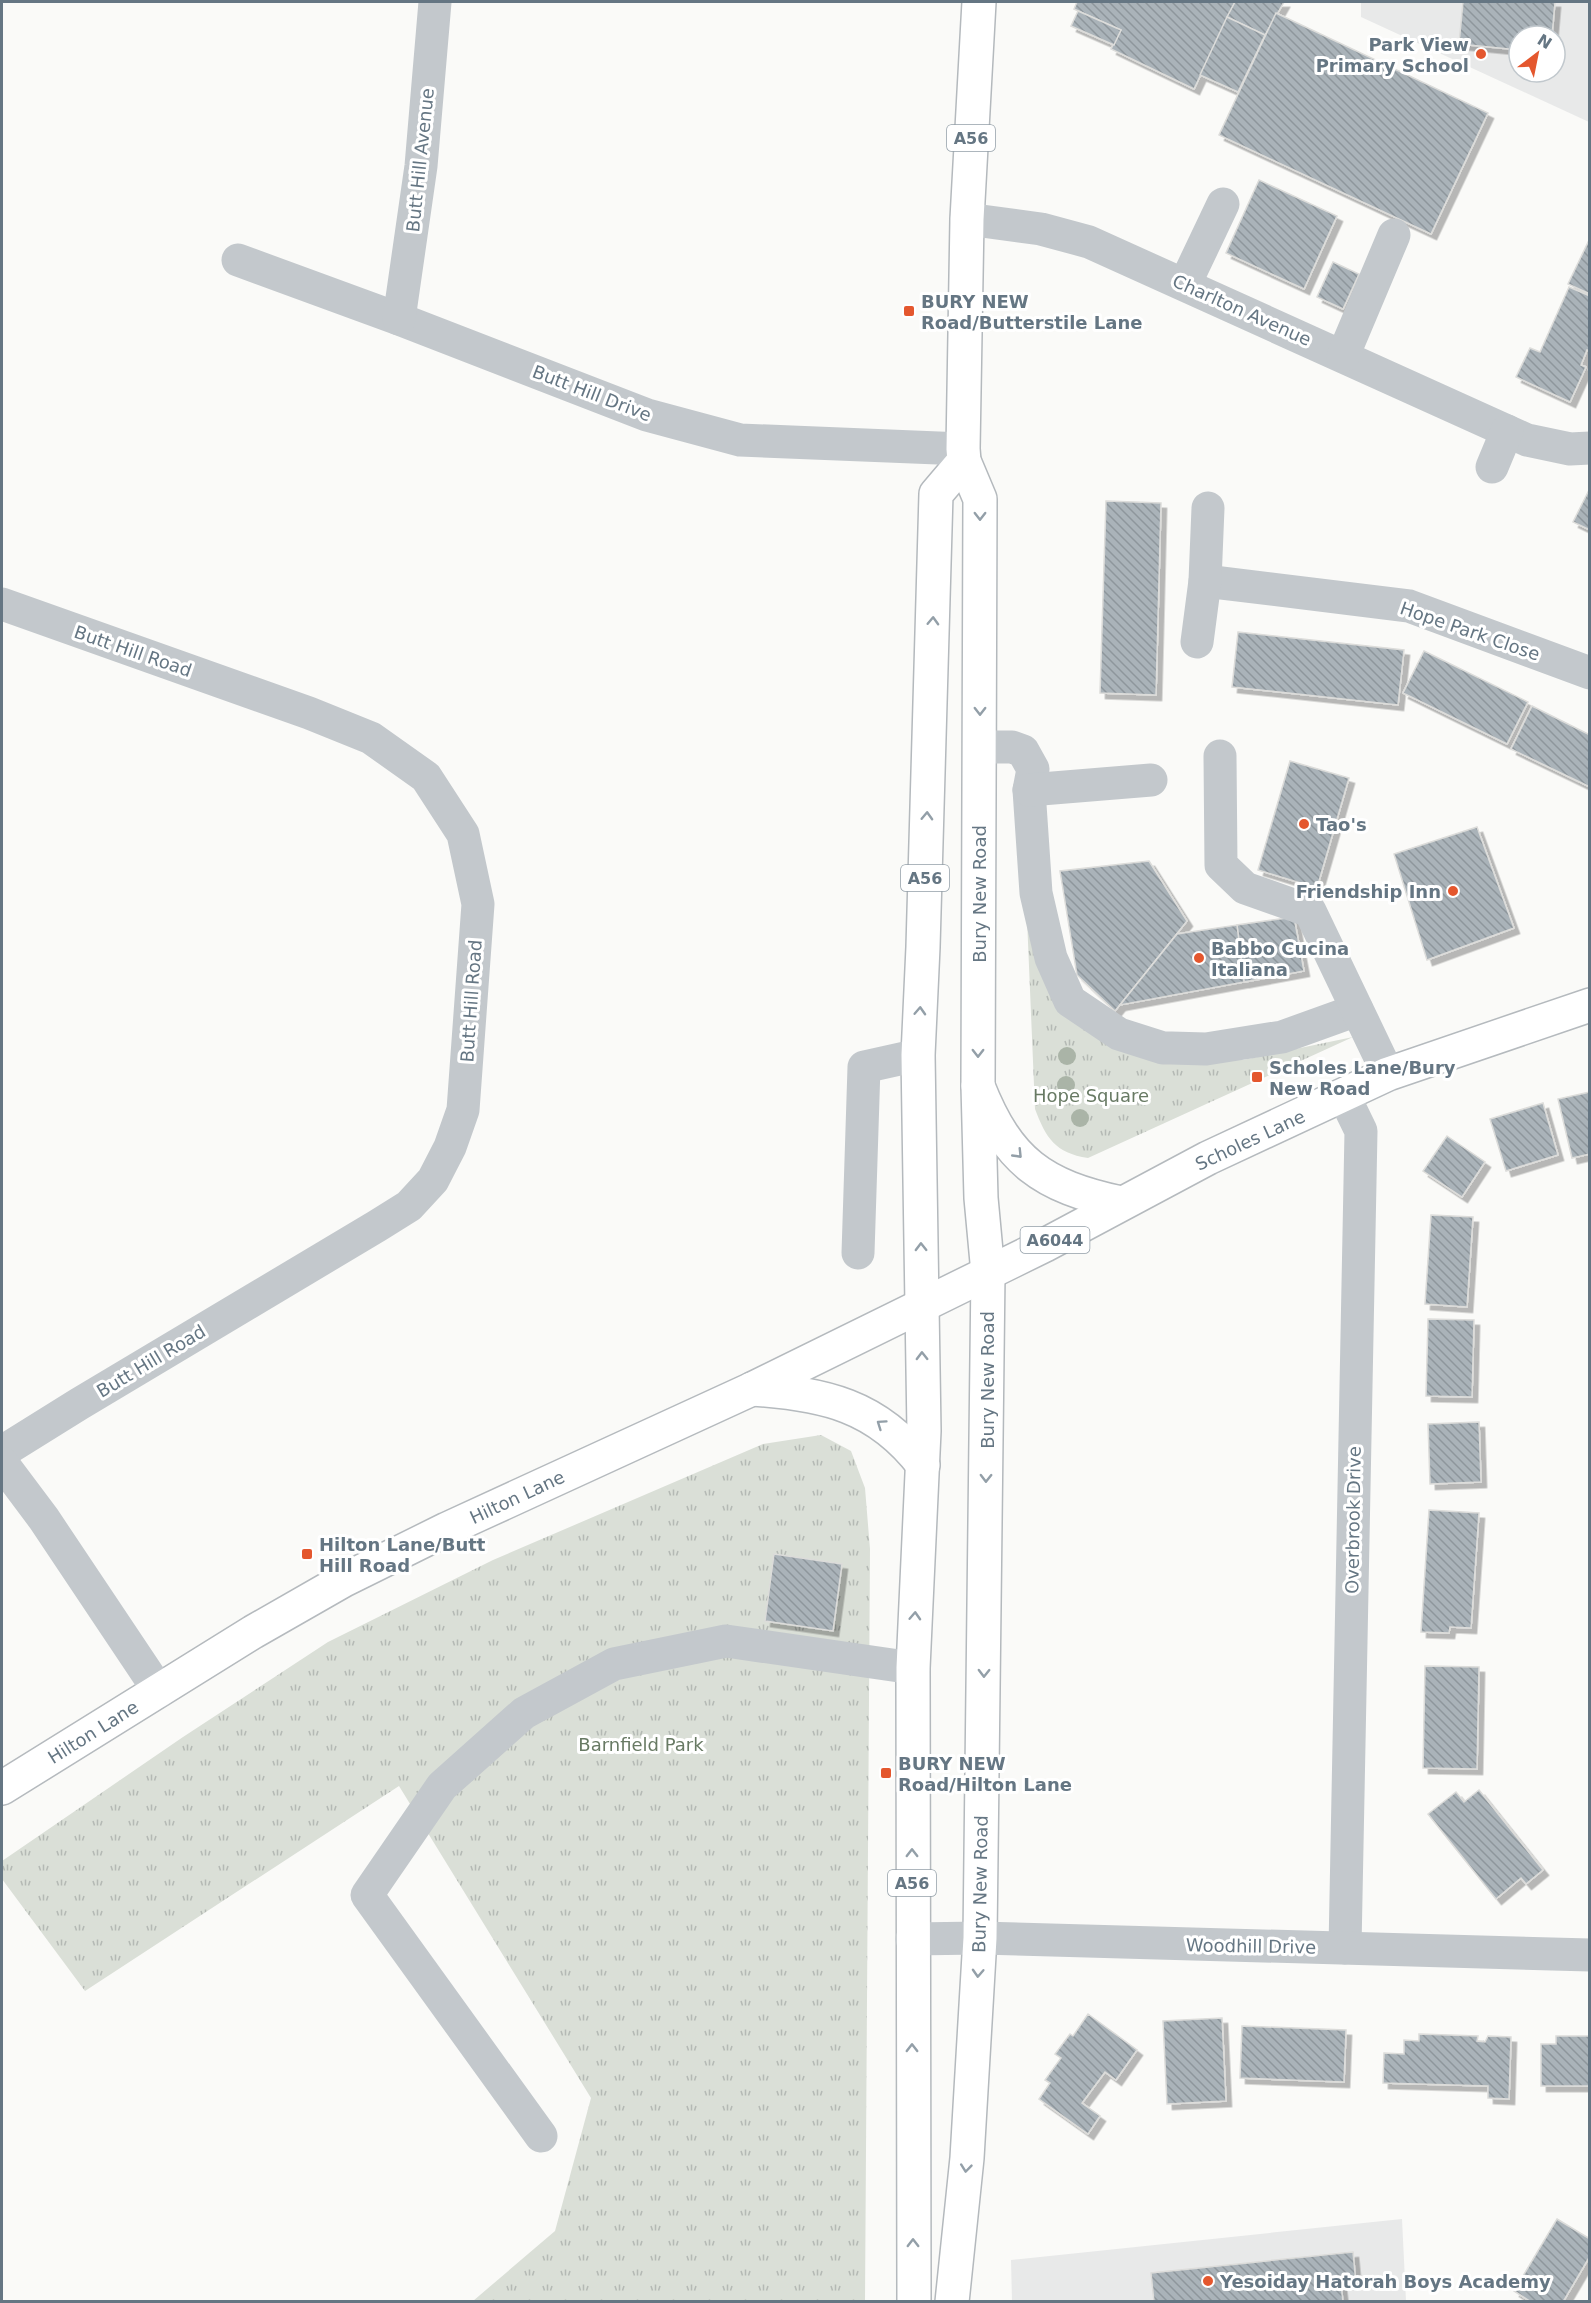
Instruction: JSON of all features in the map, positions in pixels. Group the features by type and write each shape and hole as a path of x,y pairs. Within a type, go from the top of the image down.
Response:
{"main road":[{"name":"Bury New Road","path":"952,2301 967,2157 980,1938 988,1273 981,1198 978,1086 980,499 963,455 967,219 979,2"},
{"name":"A56","path":"914,2301 913,1668 923,1465 918,1055 936,494 963,455"},
{"name":"Scholes Lane","path":"988,1273 1209,1158 1388,1074 1590,1005"},
{"path":"978,1086 998,1128 1024,1160 1051,1181 1063,1187 1091,1197 1121,1203"},
{"name":"Hilton Lane","path":"2,1788 253,1632 344,1580 457,1525 752,1389 988,1273"},
{"path":"752,1389 778,1390 831,1400 864,1413 894,1433 923,1465"}],"street":[{"name":"Butt Hill Avenue","path":"399,319 422,166 435,2"},
{"path":"1185,284 1223,204"},
{"name":"Charlton Avenue","path":"967,219 1041,229 1089,242 1527,440 1570,449 1590,448"},
{"path":"1343,356 1394,235"},
{"name":"Butt Hill Drive","path":"238,260 399,319 647,415 740,440 963,455"},
{"path":"1492,468 1507,431"},
{"path":"1197,642 1205,581 1208,508"},
{"name":"Hope Park Close","path":"1205,581 1408,606 1590,674"},
{"name":"Butt Hill Road","path":"2,604 309,713 371,738 426,777 463,834 478,904 463,1110 450,1147 433,1180 409,1206 2,1452"},
{"path":"980,747 1012,747 1023,751 1033,768 1029,790 1036,893 1052,958 1070,1001 1119,1034 1163,1048 1206,1049 1282,1037 1357,1010"},
{"path":"1220,756 1221,865 1245,888 1310,911 1388,1074"},
{"path":"1029,790 1150,780"},
{"path":"858,1253 864,1067 918,1055"},
{"name":"Overbrook Drive","path":"1344,1096 1361,1131 1345,1948"},
{"path":"2,1463 44,1519 159,1691"},
{"path":"541,2136 367,1895 442,1786 524,1713 614,1664 726,1641 913,1668"},
{"name":"Woodhill Drive","path":"912,1939 980,1938 1590,1955"}],"shaded area":[{"name":"Park View Primary School","path":"1361,2 1589,2 1589,122 1361,17"},
{"name":"Yesoiday Hatorah Boys Academy","path":"1402,2219 1406,2301 1012,2301 1011,2260"}],"green space":[{"name":"Hope Square","path":"1025,871 1064,1008 1243,1060 1353,1037 1088,1158 1067,1152 1048,1136 1035,1109"},
{"name":"Barnfield Park","path":"821,1435 851,1451 865,1488 870,1549 865,2301 473,2301 555,2231 591,2098 399,1786 85,1991 2,1879 2,1861 183,1737 328,1642 493,1560 763,1444"}],"building":[{"path":"1077,2 1235,2 1194,89 1111,49 1121,30 1074,9"},
{"path":"1235,2 1284,2 1265,35 1227,17"},
{"path":"1463,2 1555,2 1553,24 1507,24 1507,49 1459,44"},
{"path":"1078,11 1121,30 1114,45 1071,26"},
{"path":"1276,13 1488,113 1431,234 1219,135"},
{"path":"1227,17 1265,35 1238,92 1200,75"},
{"path":"1259,180 1337,216 1304,289 1226,253"},
{"path":"1590,238 1590,294 1568,284"},
{"path":"1333,262 1359,274 1343,309 1317,297"},
{"path":"1569,287 1590,296 1590,351 1587,350 1581,365 1586,367 1570,402 1516,377 1530,348 1540,352"},
{"path":"1590,488 1590,530 1573,522"},
{"path":"1106,501 1161,503 1156,695 1100,693"},
{"path":"1238,632 1404,650 1398,705 1232,687"},
{"path":"1424,651 1528,702 1507,744 1403,693"},
{"path":"1532,706 1590,735 1590,787 1511,749"},
{"name":"Tao's","path":"1290,761 1349,778 1317,888 1258,870"},
{"name":"Friendship Inn","path":"1477,827 1514,928 1427,960 1394,854"},
{"path":"1149,861 1187,921 1115,1011 1077,975 1060,871"},
{"path":"1294,917 1304,971 1244,982 1237,925"},
{"name":"Babbo Cucina Italiana","path":"1237,925 1244,982 1120,1005 1177,934"},
{"path":"1590,1092 1590,1154 1572,1158 1558,1099"},
{"path":"1543,1103 1558,1155 1506,1171 1490,1119"},
{"path":"1447,1136 1485,1162 1462,1197 1423,1171"},
{"path":"1431,1215 1473,1217 1467,1307 1425,1304"},
{"path":"1428,1319 1474,1320 1472,1397 1426,1396"},
{"path":"1479,1422 1481,1482 1430,1484 1428,1424"},
{"path":"1429,1510 1479,1513 1471,1628 1450,1627 1449,1633 1421,1632"},
{"path":"774,1554 842,1564 833,1631 765,1621"},
{"path":"1425,1666 1479,1667 1477,1769 1423,1768"},
{"path":"1479,1790 1543,1870 1526,1884 1521,1878 1496,1899 1428,1814 1456,1792 1464,1802"},
{"path":"1088,2014 1137,2050 1116,2080 1105,2072 1082,2103 1100,2116 1088,2134 1039,2099 1050,2083 1045,2080 1061,2058 1055,2054 1070,2034 1073,2036"},
{"path":"1222,2018 1226,2101 1167,2104 1163,2021"},
{"path":"1242,2026 1346,2030 1344,2082 1240,2078"},
{"path":"1419,2034 1478,2036 1477,2041 1485,2042 1488,2036 1511,2037 1509,2099 1488,2098 1488,2086 1383,2083 1384,2053 1404,2054 1404,2040 1419,2041"},
{"path":"1556,2036 1590,2036 1590,2086 1541,2086 1541,2044 1556,2044"},
{"path":"1557,2219 1590,2239 1590,2256 1563,2302 1531,2302 1514,2291"},
{"path":"1353,2252 1356,2283 1341,2284 1343,2302 1154,2302 1151,2273"}],"place":[{"name":"Park View Primary School","path":"1481,54"},
{"name":"BURY NEW Road/Butterstile Lane","path":"909,311"},
{"name":"Tao's","path":"1304,824"},
{"name":"Friendship Inn","path":"1453,891"},
{"name":"Babbo Cucina Italiana","path":"1199,958"},
{"name":"Scholes Lane/Bury New Road","path":"1257,1077"},
{"name":"Hilton Lane/Butt Hill Road","path":"307,1554"},
{"name":"BURY NEW Road/Hilton Lane","path":"886,1773"},
{"name":"Yesoiday Hatorah Boys Academy","path":"1208,2281"}]}
